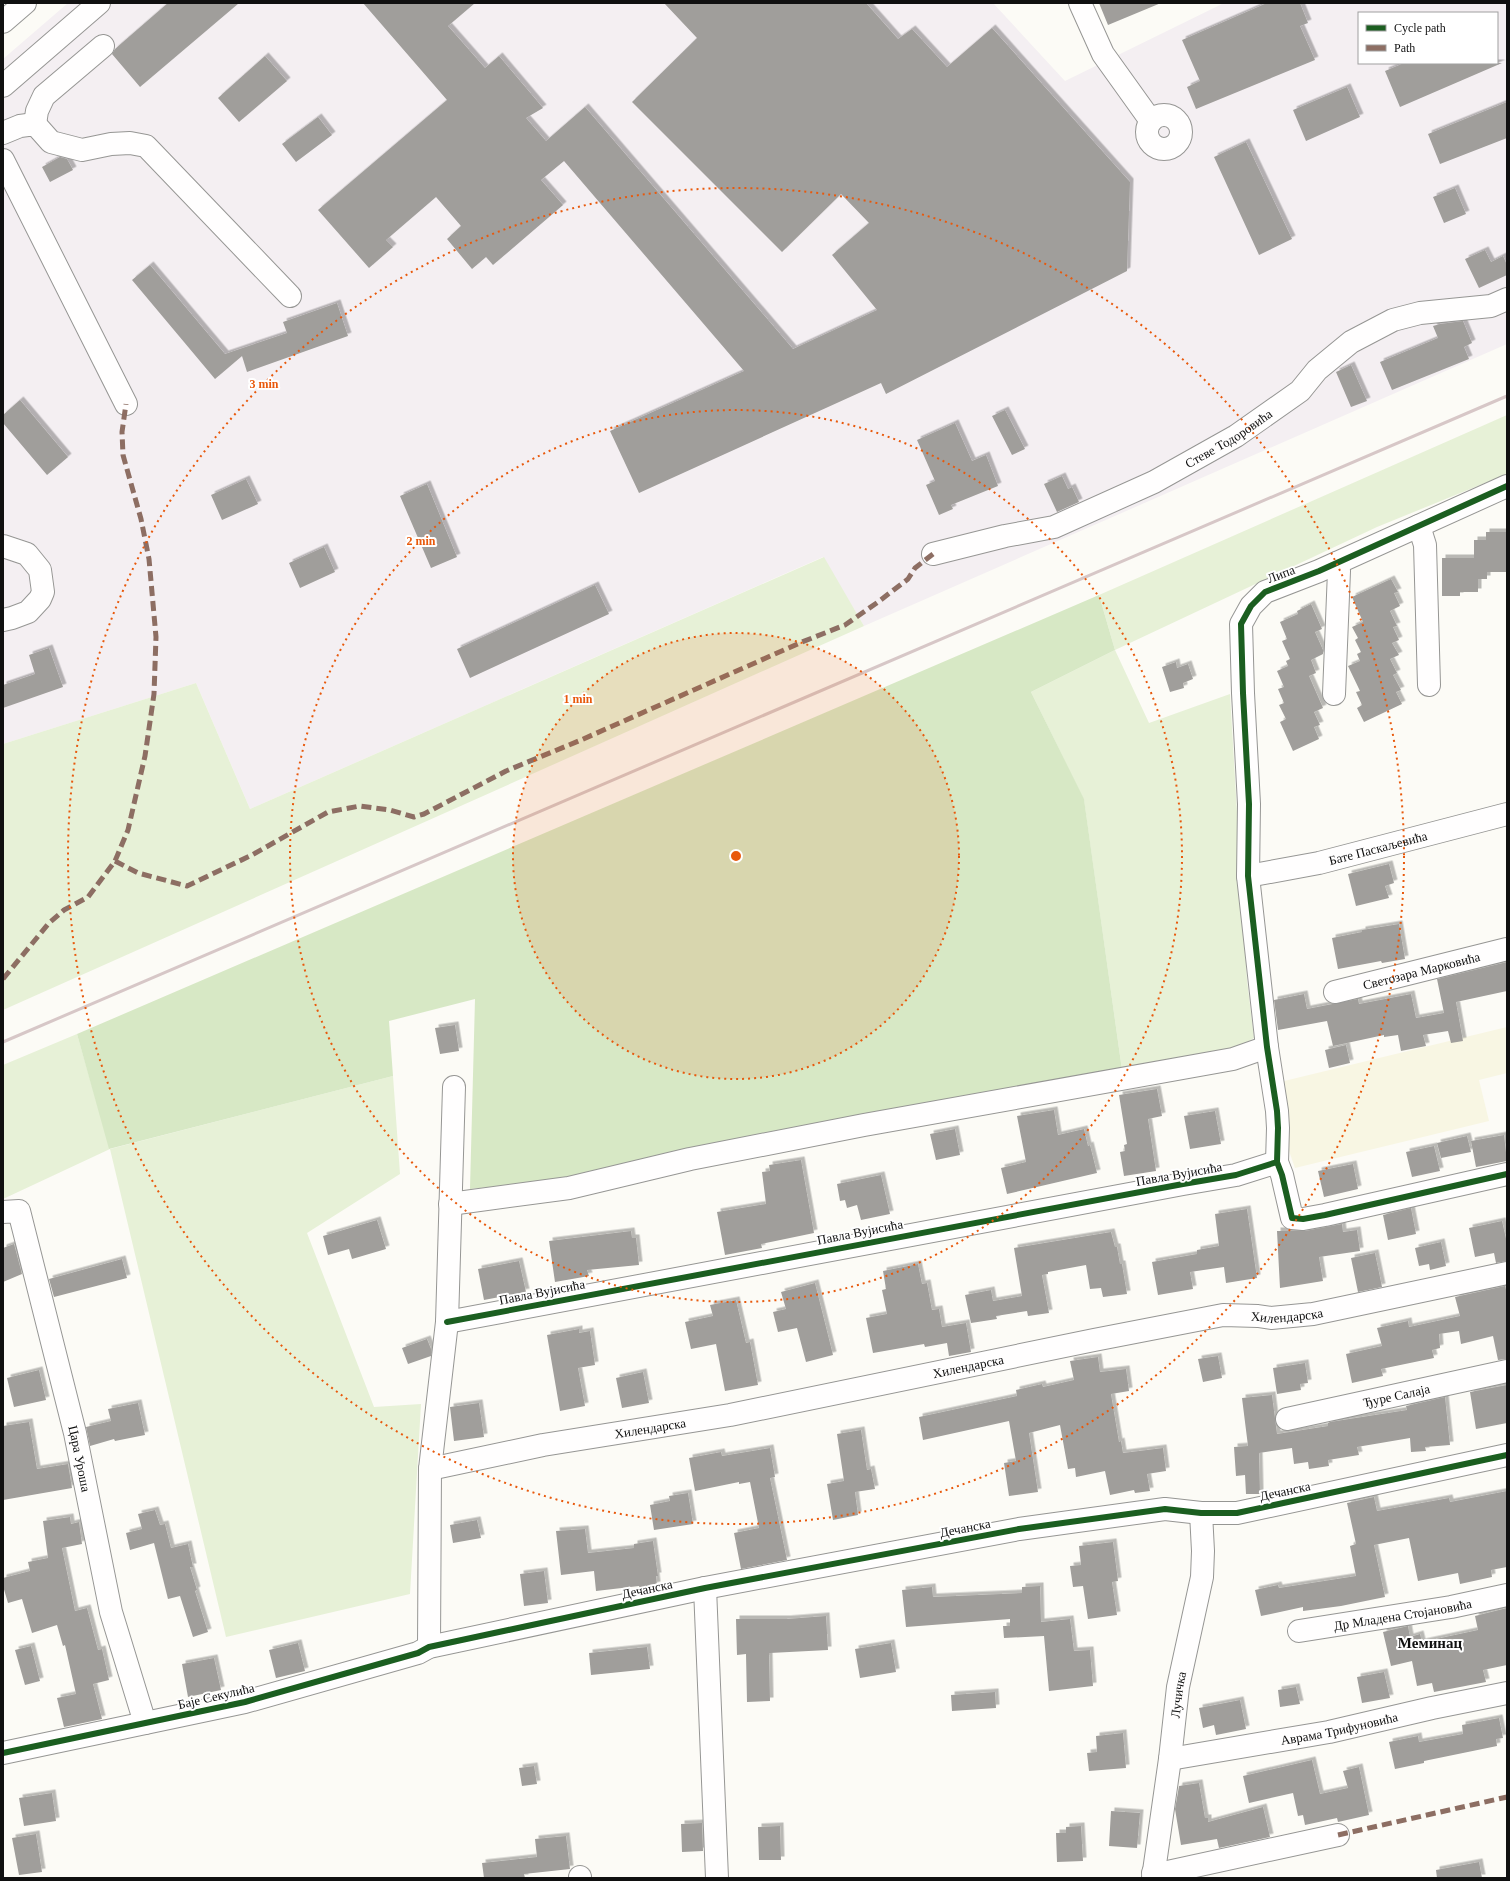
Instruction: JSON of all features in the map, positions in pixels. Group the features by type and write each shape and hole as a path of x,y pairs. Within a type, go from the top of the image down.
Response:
{"street":[{"path":"3,22 25,3"},
{"path":"3,86 99,3"},
{"path":"1080,3 1102,54 1151,120"},
{"path":"103,46 44,96 36,111 35,124 51,142 82,150 111,144 130,143 146,146 290,296"},
{"path":"3,133 20,126 35,124"},
{"path":"3,160 126,404"},
{"name":"Стеве Тодоровића","path":"933,554 1005,536 1054,527 1154,482 1236,436 1300,391 1317,370 1351,342 1393,320 1420,313 1491,306 1507,300"},
{"name":"Липа","path":"1277,1162 1278,1128 1267,1047 1248,876 1249,804 1241,624 1251,606 1266,592 1337,563 1507,486"},
{"path":"1419,526 1425,544 1429,685"},
{"path":"3,546 27,554 40,570 43,592 40,599 28,612 3,620"},
{"path":"1334,694 1339,571 1337,563"},
{"name":"Бате Паскаљевића","path":"1248,876 1318,863 1507,814"},
{"name":"Светозара Марковића","path":"1335,992 1507,949"},
{"path":"450,1204 569,1188 690,1159 864,1125 1233,1059 1267,1047"},
{"path":"429,1647 430,1469 447,1322 454,1087"},
{"path":"1277,1162 1282,1175 1292,1218 1303,1219 1507,1174"},
{"name":"Павла Вујисића","path":"447,1322 1183,1184 1236,1176 1277,1162"},
{"name":"Цара Уроша","path":"3,1212 20,1211 75,1433 111,1612 145,1723"},
{"name":"Хилендарска","path":"430,1469 543,1445 730,1415 1223,1315 1270,1318 1313,1314 1507,1273"},
{"name":"Ђуре Салаја","path":"1287,1419 1507,1371"},
{"name":"Дечанска","path":"429,1647 705,1588 1019,1529 1139,1511 1165,1509 1201,1513 1237,1513 1507,1455"},
{"name":"Лучичка","path":"1153,1876 1170,1758 1178,1687 1202,1576 1203,1551 1201,1513"},
{"path":"705,1588 717,1878"},
{"name":"Др Младена Стојановића","path":"1299,1631 1451,1607 1507,1595"},
{"name":"Баје Секулића","path":"3,1753 244,1702 418,1653 429,1647"},
{"name":"Аврама Трифуновића","path":"1170,1758 1329,1732 1432,1708 1507,1693"},
{"path":"1153,1876 1338,1835"}],"shaded area":[{"path":"68,3 993,3 1065,81 1224,3 1507,3 1507,344 864,626 823,557 250,809 196,683 3,744 3,59"},
{"path":"1507,1027 1507,1073 1479,1080 1489,1121 1295,1168 1288,1148 1280,1082"}],"green space":[{"path":"1507,415 1507,474 1377,527 1115,650 1099,595"},
{"path":"824,557 864,626 3,1010 3,744 196,683 250,809"},
{"path":"1099,595 1115,650 1031,692 1084,799 1122,1070 570,1179 470,1189 475,999 389,1021 393,1076 109,1149 77,1034"},
{"path":"1115,650 1149,723 1230,694 1247,980 1254,1038 1235,1050 1122,1070 1084,800 1031,692"},
{"path":"77,1034 110,1149 3,1199 3,1065"},
{"path":"393,1076 400,1174 307,1233 374,1407 421,1404 410,1594 226,1637 110,1149"}],"building":[{"path":"168,3 239,3 140,87 112,54 115,49"},
{"path":"363,3 475,3 448,26 485,68 499,56 543,108 526,118 546,141 585,107 793,349 877,310 832,255 869,223 841,194 782,252 632,102 697,38 664,3 866,3 898,39 912,29 947,67 992,28 1130,182 1127,271 886,394 881,383 639,493 610,431 744,371 564,161 541,180 563,205 493,265 486,257 472,269 447,239 461,226 436,197 386,240 393,247 369,268 318,210 447,100"},
{"path":"1099,3 1161,3 1108,25"},
{"path":"1267,3 1300,3 1308,23 1300,26 1315,60 1196,109 1187,87 1200,81 1182,40"},
{"path":"265,56 287,81 239,122 218,98"},
{"path":"1502,63 1400,107 1385,71 1402,64"},
{"path":"1347,87 1360,117 1306,141 1293,110"},
{"path":"1507,102 1507,138 1440,164 1428,134"},
{"path":"318,117 332,135 296,162 282,144"},
{"path":"1246,142 1292,239 1259,255 1214,157"},
{"path":"60,157 67,159 73,170 50,182 42,167"},
{"path":"1455,188 1466,214 1444,223 1433,197"},
{"path":"1485,250 1491,262 1503,256 1507,265 1507,275 1479,288 1465,259"},
{"path":"150,265 225,354 287,333 283,322 337,303 348,336 247,372 242,356 215,379 132,280"},
{"path":"1463,321 1472,343 1464,347 1469,359 1392,390 1380,362 1438,338 1433,326"},
{"path":"1351,365 1367,401 1351,407 1336,372"},
{"path":"20,400 68,457 47,475 3,423 3,415"},
{"path":"1005,410 1025,449 1012,455 992,416"},
{"path":"955,423 972,461 986,455 998,486 951,505 953,509 939,515 926,485 935,481 917,440"},
{"path":"1062,476 1068,489 1072,487 1079,502 1057,512 1044,484"},
{"path":"246,479 258,504 222,520 211,495"},
{"path":"427,484 457,557 431,568 400,496"},
{"path":"1486,532 1507,532 1507,572 1487,572 1487,579 1478,579 1478,592 1460,592 1460,596 1442,596 1442,558 1474,558 1474,540 1486,540"},
{"path":"324,547 335,572 300,588 289,563"},
{"path":"1391,579 1398,592 1394,593 1400,606 1390,611 1397,626 1393,627 1399,640 1392,643 1399,655 1390,659 1397,673 1393,675 1401,690 1396,692 1402,704 1364,722 1357,708 1362,705 1356,692 1360,691 1348,666 1360,661 1357,654 1361,652 1355,640 1358,638 1352,627 1363,622 1352,597"},
{"path":"595,585 609,614 470,678 457,649"},
{"path":"1311,604 1322,629 1315,632 1323,650 1323,654 1311,660 1316,673 1309,676 1323,708 1314,712 1320,725 1314,727 1319,739 1293,751 1280,722 1286,719 1279,705 1284,703 1278,689 1284,687 1277,671 1288,666 1286,661 1290,659 1282,641 1287,639 1280,622 1298,614 1297,611"},
{"path":"49,648 63,687 3,708 3,685 35,674 29,655"},
{"path":"1176,662 1177,668 1188,664 1193,679 1183,683 1184,688 1170,692 1162,667"},
{"path":"1389,864 1394,883 1385,886 1389,898 1356,906 1348,874"},
{"path":"1399,924 1405,959 1382,963 1381,961 1338,969 1332,938 1362,932 1362,930"},
{"path":"1507,962 1507,991 1456,1002 1463,1041 1451,1043 1448,1031 1423,1035 1426,1046 1401,1051 1398,1035 1384,1037 1384,1035 1333,1046 1327,1021 1278,1030 1274,1000 1304,994 1307,1009 1358,999 1359,1004 1411,994 1416,1018 1444,1013 1437,979"},
{"path":"455,1025 459,1051 440,1054 435,1028"},
{"path":"1346,1045 1350,1063 1329,1068 1325,1050"},
{"path":"1157,1089 1162,1116 1148,1119 1156,1171 1124,1176 1120,1152 1125,1151 1124,1145 1127,1144 1119,1095"},
{"path":"1054,1110 1058,1135 1084,1129 1088,1146 1090,1145 1097,1173 1007,1194 1001,1168 1026,1162 1017,1116"},
{"path":"1215,1111 1221,1144 1190,1149 1184,1116"},
{"path":"955,1129 960,1155 936,1160 930,1134"},
{"path":"1504,1135 1507,1161 1476,1167 1471,1141"},
{"path":"1467,1136 1471,1152 1441,1158 1437,1143"},
{"path":"1434,1146 1440,1171 1412,1177 1406,1152"},
{"path":"801,1160 814,1233 761,1244 762,1248 725,1255 717,1212 766,1204 762,1172 770,1171 769,1165"},
{"path":"1353,1164 1358,1189 1324,1197 1318,1171"},
{"path":"881,1175 890,1214 861,1220 857,1205 847,1208 845,1200 840,1201 837,1184"},
{"path":"1411,1208 1416,1234 1388,1240 1383,1215"},
{"path":"1247,1209 1257,1278 1226,1283 1224,1267 1190,1272 1193,1289 1158,1295 1152,1262 1197,1254 1197,1250 1219,1246 1215,1214"},
{"path":"377,1220 386,1249 352,1259 349,1249 328,1255 323,1236"},
{"path":"1502,1221 1507,1243 1507,1261 1496,1263 1494,1253 1475,1257 1469,1228"},
{"path":"1342,1224 1343,1232 1357,1230 1360,1251 1319,1257 1323,1281 1280,1288 1277,1231 1305,1231"},
{"path":"631,1231 632,1238 636,1238 639,1265 587,1270 589,1276 555,1282 549,1241"},
{"path":"1111,1232 1115,1247 1117,1247 1120,1264 1122,1264 1127,1294 1103,1297 1101,1288 1090,1289 1086,1265 1048,1272 1048,1274 1042,1275 1049,1313 1028,1316 1027,1311 996,1316 997,1319 971,1323 965,1295 991,1290 993,1301 1022,1296 1014,1248"},
{"path":"1441,1242 1446,1266 1430,1270 1429,1264 1419,1266 1415,1248"},
{"path":"14,1244 22,1274 3,1282 3,1248"},
{"path":"1375,1253 1382,1287 1358,1292 1351,1258"},
{"path":"122,1259 127,1278 54,1297 49,1279"},
{"path":"519,1261 526,1292 484,1300 478,1269"},
{"path":"918,1264 922,1284 927,1283 932,1310 939,1309 942,1327 966,1323 971,1352 949,1356 947,1343 925,1347 924,1344 873,1353 866,1318 887,1314 882,1290 886,1289 883,1271"},
{"path":"815,1283 833,1355 806,1362 797,1328 778,1332 773,1312 786,1309 781,1292"},
{"path":"1505,1286 1507,1293 1507,1359 1498,1360 1493,1336 1461,1344 1459,1331 1439,1334 1440,1348 1432,1350 1434,1358 1381,1369 1383,1376 1352,1383 1346,1354 1382,1346 1377,1328 1408,1321 1409,1327 1460,1316 1455,1297"},
{"path":"736,1300 746,1343 750,1342 758,1385 725,1391 716,1344 691,1349 685,1322 713,1316 710,1305"},
{"path":"579,1329 579,1333 590,1331 595,1365 578,1368 585,1406 560,1411 547,1335"},
{"path":"427,1339 431,1349 431,1356 408,1364 402,1348"},
{"path":"1218,1356 1222,1378 1203,1382 1198,1359"},
{"path":"1098,1357 1100,1372 1126,1369 1129,1391 1111,1394 1119,1442 1121,1441 1123,1453 1163,1448 1166,1471 1147,1474 1150,1491 1135,1493 1134,1490 1110,1495 1105,1471 1076,1477 1075,1468 1068,1469 1060,1425 1029,1433 1038,1492 1009,1496 1004,1463 1016,1461 1009,1421 923,1440 919,1417 1017,1396 1016,1390 1042,1384 1043,1387 1074,1380 1070,1361"},
{"path":"1305,1363 1308,1383 1300,1384 1301,1390 1277,1394 1273,1368"},
{"path":"39,1370 46,1400 14,1407 7,1378"},
{"path":"643,1372 649,1403 622,1408 616,1378"},
{"path":"1507,1385 1507,1423 1476,1429 1470,1392"},
{"path":"1272,1395 1277,1434 1328,1426 1328,1423 1330,1422 1407,1410 1406,1406 1445,1397 1450,1445 1425,1447 1426,1451 1411,1452 1410,1438 1357,1447 1359,1455 1328,1460 1329,1466 1309,1469 1308,1462 1294,1464 1292,1448 1259,1453 1260,1494 1246,1494 1245,1475 1236,1476 1234,1447 1248,1446 1242,1398"},
{"path":"138,1403 145,1435 115,1441 114,1439 90,1446 86,1427 111,1421 108,1409"},
{"path":"479,1403 484,1437 454,1441 450,1407"},
{"path":"29,1422 37,1469 68,1464 72,1488 3,1500 3,1426"},
{"path":"861,1430 867,1470 871,1469 875,1489 855,1492 858,1515 833,1520 827,1484 844,1481 837,1434"},
{"path":"770,1448 775,1477 770,1478 787,1560 741,1569 734,1533 759,1528 750,1482 739,1484 739,1482 695,1491 689,1458 721,1452 722,1456"},
{"path":"1507,1491 1507,1567 1491,1570 1492,1577 1460,1584 1458,1573 1418,1581 1409,1538 1374,1545 1385,1597 1341,1606 1303,1611 1303,1607 1261,1616 1255,1590 1278,1585 1279,1588 1356,1576 1350,1546 1356,1544 1347,1503 1374,1497 1377,1511 1449,1498 1450,1502"},
{"path":"688,1493 693,1524 654,1530 650,1505 670,1501 669,1496"},
{"path":"155,1510 160,1525 165,1524 171,1548 188,1544 193,1567 190,1567 197,1590 195,1591 208,1632 193,1637 180,1596 168,1599 154,1543 130,1550 126,1533 142,1529 138,1514"},
{"path":"70,1517 71,1524 79,1522 82,1544 62,1548 75,1611 87,1608 98,1650 102,1649 109,1680 93,1684 102,1719 64,1727 57,1698 76,1694 65,1645 63,1646 57,1625 32,1633 22,1599 8,1603 3,1586 3,1578 30,1571 28,1562 48,1558 43,1521"},
{"path":"477,1520 481,1538 453,1543 450,1525"},
{"path":"585,1529 588,1553 634,1548 634,1544 653,1541 658,1576 656,1576 657,1585 640,1589 639,1586 596,1591 594,1571 561,1575 556,1531"},
{"path":"1113,1542 1118,1581 1112,1582 1117,1615 1088,1619 1083,1586 1073,1587 1070,1566 1081,1565 1079,1546"},
{"path":"544,1571 548,1603 524,1606 520,1574"},
{"path":"1040,1586 1041,1622 1070,1619 1074,1651 1090,1650 1093,1686 1049,1691 1044,1636 1004,1638 1003,1626 1010,1626 1010,1619 906,1627 902,1590 932,1587 933,1597 1022,1593 1022,1587"},
{"path":"1507,1608 1507,1665 1483,1670 1486,1682 1434,1692 1432,1683 1417,1686 1412,1661 1391,1666 1383,1632 1408,1626 1410,1637 1420,1634 1422,1642 1478,1630 1475,1616"},
{"path":"826,1616 828,1650 770,1653 770,1701 747,1702 746,1654 737,1655 736,1619 787,1619"},
{"path":"298,1643 305,1671 276,1678 269,1650"},
{"path":"891,1643 896,1672 860,1678 855,1649"},
{"path":"31,1646 40,1681 25,1685 15,1650"},
{"path":"647,1647 650,1669 591,1675 589,1653"},
{"path":"214,1658 221,1690 188,1697 182,1664"},
{"path":"1384,1672 1390,1698 1362,1703 1357,1677"},
{"path":"1296,1687 1300,1704 1280,1707 1278,1690"},
{"path":"995,1692 996,1708 952,1711 951,1695"},
{"path":"1240,1700 1246,1729 1216,1735 1214,1725 1203,1728 1199,1708"},
{"path":"1499,1718 1503,1738 1496,1739 1497,1746 1424,1761 1424,1763 1395,1769 1389,1742 1418,1736 1419,1742 1463,1734 1462,1725"},
{"path":"1123,1733 1126,1768 1089,1771 1087,1753 1097,1752 1096,1736"},
{"path":"1312,1760 1320,1794 1348,1788 1343,1771 1359,1767 1369,1815 1338,1822 1337,1818 1305,1825 1303,1815 1298,1816 1293,1793 1249,1803 1243,1776"},
{"path":"534,1766 537,1784 522,1786 519,1768"},
{"path":"1199,1783 1205,1818 1208,1818 1208,1822 1263,1807 1270,1837 1219,1848 1217,1839 1181,1845 1175,1809 1179,1786"},
{"path":"52,1793 56,1821 24,1826 19,1798"},
{"path":"1111,1811 1140,1813 1137,1848 1109,1846"},
{"path":"702,1823 703,1851 682,1852 681,1824"},
{"path":"780,1826 781,1860 759,1860 758,1827"},
{"path":"1081,1826 1083,1861 1057,1862 1056,1833 1066,1833 1066,1827"},
{"path":"36,1834 42,1872 19,1875 12,1838"},
{"path":"566,1836 570,1869 524,1874 525,1878 484,1878 482,1863 537,1857 535,1839"},
{"path":"1479,1862 1482,1878 1437,1878 1436,1870"}],"railway":[{"path":"3,1042 1507,396"}],"marked path":[{"path":"3,979 49,923 64,910 88,897 115,861 128,830 145,756 154,694 156,637 149,559 141,519 123,455 122,432 126,404"},
{"path":"115,861 138,873 187,886 252,855 328,812 360,806 390,810 414,817 424,814 506,771 581,740 802,642 845,625 908,579 915,568 933,554"},
{"path":"1338,1835 1507,1797"}],"cycle path":[{"path":"1507,486 1319,571 1265,592 1251,606 1241,624 1249,804 1248,876 1267,1047 1277,1111 1277,1162 1282,1175 1292,1218 1303,1219 1325,1215 1507,1174"},
{"path":"447,1322 1236,1175 1277,1162"},
{"path":"3,1753 245,1702 418,1653 429,1647 705,1588 1019,1529 1165,1509 1201,1513 1237,1513 1507,1455"}],"district":[{"name":"Меминац","path":"1430,1643"}]}
